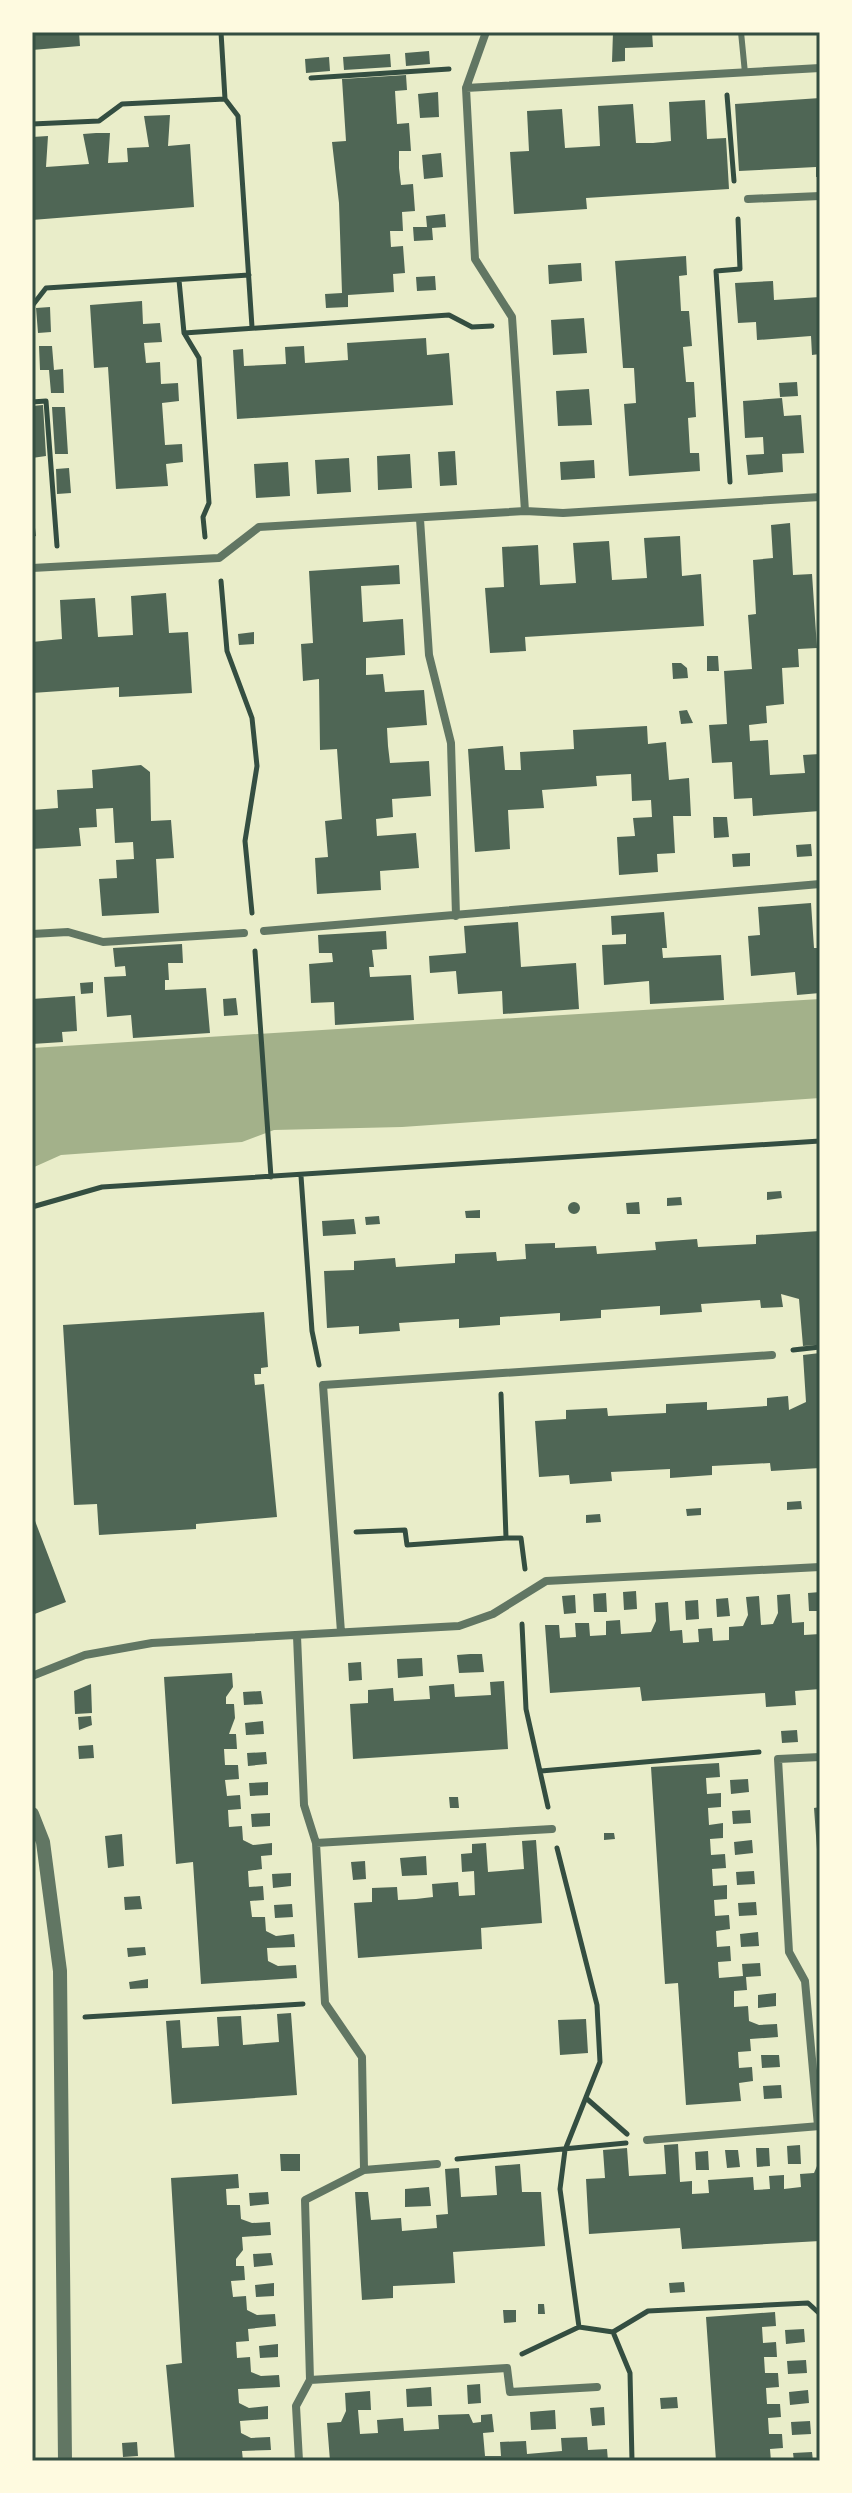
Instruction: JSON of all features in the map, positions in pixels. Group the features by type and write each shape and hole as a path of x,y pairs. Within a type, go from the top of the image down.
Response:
{"street":[{"path":"486,32 466,88 475,259 512,317 525,511"},
{"path":"466,88 820,68"},
{"path":"748,199 820,196"},
{"path":"32,568 219,558 259,527 820,497"},
{"path":"420,519 429,655 451,743 456,916"},
{"path":"264,931 820,884"},
{"path":"32,934 68,932 103,942 244,933"},
{"path":"341,1632 323,1385 772,1355"},
{"path":"32,1676 85,1655 152,1643 459,1626 524,1596 546,1581 820,1567"},
{"path":"297,1636 304,1805 316,1843 325,2003 362,2057 364,2170"},
{"path":"642,2141 819,2126 805,1981 789,1952 778,1759 820,1757"},
{"path":"32,1814 60,1971 65,2461"},
{"path":"316,1843 552,1829"},
{"path":"299,2461 296,2406 310,2380 305,2200 364,2170 437,2164"},
{"path":"310,2380 507,2368 510,2392 597,2387"}],"lane":[{"path":"741,32 745,73"}],"path":[{"path":"221,32 225,99 238,116 252,327"},
{"path":"311,78 473,67"},
{"path":"725,74 734,184 748,199 738,220 740,269 716,271 731,503"},
{"path":"32,124 99,121 122,104 225,99"},
{"path":"32,306 46,288 249,275"},
{"path":"179,280 184,333 199,358 209,503 203,517 205,543 219,558 227,651 252,718 257,766 245,841 252,917"},
{"path":"184,333 449,315 472,327 513,325"},
{"path":"32,402 46,401 58,566"},
{"path":"255,946 271,1177"},
{"path":"32,1207 102,1187 820,1141"},
{"path":"301,1176 312,1331 323,1385"},
{"path":"500,1373 506,1538"},
{"path":"334,1533 405,1530 407,1545 521,1538 526,1709 552,1829 597,2005 600,2062 565,2150 560,2189 579,2327"},
{"path":"541,1771 755,1751 778,1759"},
{"path":"60,2018 325,2003"},
{"path":"586,2098 642,2141"},
{"path":"437,2164 467,2157 642,2141"},
{"path":"507,2368 525,2350 579,2327 613,2332 648,2311 808,2303 820,2314"},
{"path":"613,2332 630,2373 632,2461"}],"shaded area":[{"path":"820,999 820,1098 402,1127 274,1130 242,1142 61,1155 32,1168 32,1048"}],"building":[{"path":"32,32 79,32 80,46 32,50"},
{"path":"613,32 652,32 653,47 625,48 625,61 612,62"},
{"path":"429,51 430,64 406,66 405,53"},
{"path":"390,54 391,67 344,70 343,57"},
{"path":"329,57 330,71 306,73 305,59"},
{"path":"406,75 407,90 395,91 397,124 409,123 411,151 399,151 399,168 401,185 413,184 415,211 402,212 403,231 390,231 391,247 403,246 405,273 393,274 394,292 348,295 348,307 326,308 325,294 342,293 339,203 332,142 346,141 342,79"},
{"path":"438,92 439,117 420,118 418,94"},
{"path":"820,98 820,177 816,177 816,167 739,171 735,104"},
{"path":"705,100 707,139 726,138 729,189 586,198 587,209 514,214 510,152 529,151 527,111 562,109 565,148 600,146 598,106 633,104 636,143 653,143 671,141 669,102"},
{"path":"170,115 168,146 190,144 194,207 32,220 32,137 48,136 46,167 89,164 83,134 96,133 110,133 108,163 128,162 127,148 149,147 144,116"},
{"path":"441,153 443,177 424,179 422,155"},
{"path":"445,214 446,227 432,228 433,240 414,241 413,227 427,227 426,216"},
{"path":"686,256 687,275 679,276 681,311 689,311 692,346 683,347 686,382 694,382 696,417 688,418 690,453 699,453 700,471 629,476 624,404 636,403 634,368 623,368 615,261"},
{"path":"581,263 582,281 549,284 548,265"},
{"path":"435,276 436,290 417,291 416,277"},
{"path":"773,281 774,300 820,297 820,354 812,355 811,336 757,340 756,322 738,323 735,283"},
{"path":"142,301 143,324 160,323 162,342 144,343 146,363 160,362 161,384 178,383 179,401 162,403 165,445 182,444 183,462 166,464 168,486 116,489 108,367 94,368 90,305"},
{"path":"50,307 51,332 38,333 36,308"},
{"path":"584,318 587,353 553,355 551,320"},
{"path":"426,338 427,355 449,353 453,405 237,419 233,350 243,349 244,366 286,364 285,347 304,346 305,363 348,360 347,343"},
{"path":"39,346 52,346 54,370 63,369 64,393 51,393 49,370 40,370"},
{"path":"797,382 798,396 780,397 779,383"},
{"path":"589,389 592,425 558,426 556,391"},
{"path":"782,398 784,416 801,415 804,453 782,454 783,472 748,475 746,455 764,454 763,437 745,438 743,401"},
{"path":"43,405 46,456 32,458 32,406"},
{"path":"52,407 65,407 68,454 55,454"},
{"path":"455,451 457,485 440,486 438,452"},
{"path":"410,454 412,488 378,490 377,456"},
{"path":"349,458 351,492 317,494 315,460"},
{"path":"594,460 595,478 561,480 560,462"},
{"path":"288,462 290,496 256,498 254,464"},
{"path":"69,468 71,493 57,494 56,469"},
{"path":"32,503 36,536 32,537"},
{"path":"790,523 793,575 812,574 817,648 798,649 799,667 782,668 784,704 766,706 767,723 749,725 750,741 768,740 770,775 805,773 803,755 820,754 820,811 753,816 752,798 734,799 732,762 712,763 709,725 727,724 724,671 752,669 748,615 756,614 753,560 773,558 771,525"},
{"path":"680,536 682,576 701,574 704,626 525,637 526,651 490,653 485,588 504,587 502,547 538,545 540,585 576,583 573,543 609,541 612,580 647,578 644,538"},
{"path":"399,565 400,584 361,586 363,622 403,619 405,655 366,658 366,675 383,674 385,692 424,690 427,725 387,728 388,746 390,763 429,761 431,796 392,799 393,817 376,819 377,836 416,833 419,868 380,871 381,890 317,894 315,858 328,857 325,821 342,819 337,749 320,750 319,679 303,681 301,644 313,643 309,571"},
{"path":"166,593 169,633 188,632 192,693 119,697 119,687 32,693 32,642 62,639 60,600 95,598 98,637 133,635 131,596"},
{"path":"254,632 254,644 239,645 238,634"},
{"path":"707,656 718,656 719,671 707,671"},
{"path":"672,663 681,663 687,668 688,678 673,679"},
{"path":"687,710 693,723 681,724 679,711"},
{"path":"647,726 648,744 666,742 669,780 689,778 691,816 673,816 675,853 657,854 658,872 619,875 617,837 635,836 633,818 652,817 651,800 632,801 631,774 596,776 597,786 542,790 544,808 508,810 510,849 475,852 468,749 503,746 505,770 521,770 520,752 574,749 573,730"},
{"path":"141,765 150,772 151,821 171,820 174,858 156,859 159,913 102,916 99,879 117,878 116,860 134,859 133,842 115,843 113,808 96,809 97,827 79,828 81,846 32,849 32,810 58,808 57,790 93,788 92,770"},
{"path":"713,817 727,817 729,837 714,838"},
{"path":"811,844 812,856 797,857 796,845"},
{"path":"750,853 750,866 733,867 732,854"},
{"path":"811,903 814,948 820,948 820,993 797,995 795,972 751,976 748,936 760,935 758,907"},
{"path":"664,912 667,948 662,948 663,958 721,955 724,1000 650,1004 649,981 604,985 602,945 626,944 626,934 612,935 611,916"},
{"path":"518,922 521,967 576,963 579,1009 503,1014 502,991 458,994 456,971 430,973 429,956 466,953 464,926"},
{"path":"386,931 387,949 372,950 374,967 369,967 370,977 411,975 414,1020 335,1025 334,1002 311,1003 309,964 333,962 332,953 319,953 318,935"},
{"path":"182,944 183,963 168,963 169,980 165,980 165,990 206,988 210,1033 133,1038 131,1015 107,1017 104,977 126,976 125,966 115,967 113,948"},
{"path":"93,982 93,993 81,994 80,983"},
{"path":"75,996 77,1031 62,1032 63,1042 32,1044 32,999"},
{"path":"236,998 238,1015 224,1016 223,999"},
{"path":"781,1191 782,1198 767,1200 767,1192"},
{"path":"681,1197 682,1205 667,1206 667,1198"},
{"path":"574,1202 580,1208 574,1214 568,1208"},
{"path":"639,1202 640,1214 627,1214 626,1203"},
{"path":"480,1210 480,1218 466,1218 465,1211"},
{"path":"379,1216 380,1224 366,1225 365,1217"},
{"path":"354,1219 356,1234 323,1236 322,1221"},
{"path":"820,1231 820,1345 803,1346 799,1299 781,1294 783,1307 761,1308 760,1300 701,1304 702,1312 660,1315 660,1306 601,1310 601,1318 560,1321 560,1313 500,1317 500,1325 459,1328 459,1319 399,1323 400,1331 359,1334 359,1326 327,1328 324,1271 354,1270 354,1261 395,1258 396,1267 455,1263 455,1254 496,1252 497,1261 526,1259 525,1244 555,1243 555,1248 596,1246 597,1254 656,1250 655,1242 697,1239 698,1247 756,1244 756,1235"},
{"path":"264,1312 268,1367 261,1368 261,1374 254,1374 255,1385 264,1384 277,1517 196,1524 196,1529 99,1535 97,1504 74,1505 63,1325"},
{"path":"820,1353 820,1468 771,1471 770,1463 712,1466 712,1475 670,1478 670,1469 611,1472 612,1481 570,1484 569,1475 539,1477 535,1421 566,1419 566,1410 607,1408 608,1416 666,1413 666,1404 707,1402 707,1410 767,1406 767,1398 788,1396 789,1410 806,1402 803,1355"},
{"path":"801,1501 802,1509 787,1510 787,1502"},
{"path":"701,1508 701,1515 687,1516 686,1509"},
{"path":"32,1513 66,1602 32,1615"},
{"path":"600,1514 601,1522 586,1523 586,1515"},
{"path":"636,1591 637,1609 624,1610 623,1592"},
{"path":"820,1592 820,1611 809,1611 808,1593"},
{"path":"606,1593 607,1612 594,1612 593,1594"},
{"path":"790,1594 792,1623 804,1622 804,1635 820,1634 820,1689 795,1691 796,1705 766,1707 765,1693 642,1701 640,1687 550,1693 545,1625 559,1625 560,1638 576,1637 575,1623 589,1623 590,1636 606,1635 606,1621 620,1620 621,1634 651,1632 656,1621 655,1603 668,1602 670,1631 682,1630 683,1643 699,1642 698,1629 712,1628 713,1641 729,1640 729,1627 743,1626 748,1615 746,1597 759,1596 761,1625 773,1624 778,1613 777,1595"},
{"path":"575,1595 576,1613 564,1614 562,1596"},
{"path":"728,1598 730,1616 717,1617 716,1599"},
{"path":"698,1600 699,1619 686,1620 685,1601"},
{"path":"482,1654 484,1672 459,1673 457,1655"},
{"path":"422,1658 423,1676 398,1678 397,1659"},
{"path":"361,1662 362,1680 349,1681 348,1663"},
{"path":"232,1673 233,1687 226,1697 226,1704 234,1704 235,1718 229,1734 236,1734 237,1749 224,1749 225,1765 238,1765 239,1779 225,1780 227,1796 240,1795 241,1809 228,1810 229,1827 242,1826 243,1840 253,1845 272,1843 272,1855 261,1856 262,1869 248,1871 249,1887 263,1886 264,1900 250,1901 252,1917 265,1917 266,1931 276,1936 294,1934 295,1947 267,1948 268,1961 278,1966 296,1965 297,1978 201,1984 193,1862 176,1864 164,1677"},
{"path":"504,1681 508,1749 353,1759 350,1704 368,1703 368,1690 393,1688 394,1701 430,1699 429,1686 454,1684 455,1697 491,1695 490,1682"},
{"path":"91,1684 92,1713 75,1714 74,1691"},
{"path":"261,1691 263,1704 244,1705 243,1692"},
{"path":"91,1716 92,1725 79,1730 78,1717"},
{"path":"263,1721 264,1734 246,1735 245,1723"},
{"path":"797,1730 798,1742 782,1743 781,1731"},
{"path":"93,1745 94,1758 79,1759 78,1746"},
{"path":"266,1752 267,1764 248,1766 247,1753"},
{"path":"719,1763 720,1777 706,1778 707,1794 721,1793 721,1807 708,1808 709,1825 723,1823 723,1838 710,1839 711,1855 725,1854 726,1868 712,1869 713,1886 727,1885 727,1899 714,1900 715,1916 729,1915 730,1929 716,1931 717,1947 730,1946 731,1961 718,1962 719,1978 743,1976 742,1964 760,1963 761,1976 746,1977 747,1990 734,1991 734,2007 748,2006 749,2021 759,2025 777,2024 778,2037 750,2039 751,2051 738,2052 739,2068 752,2067 753,2081 739,2083 741,2101 686,2105 678,1983 665,1984 651,1767"},
{"path":"748,1779 749,1792 731,1794 730,1780"},
{"path":"268,1782 268,1795 250,1796 249,1783"},
{"path":"449,1797 458,1797 459,1808 450,1808"},
{"path":"820,1807 820,1863 818,1863 814,1808"},
{"path":"750,1810 751,1823 733,1824 732,1811"},
{"path":"270,1813 270,1826 252,1827 251,1814"},
{"path":"604,1833 614,1833 615,1839 604,1840"},
{"path":"122,1834 124,1866 108,1868 105,1836"},
{"path":"536,1840 542,1923 481,1928 482,1949 358,1958 354,1903 372,1902 372,1888 397,1887 398,1900 416,1899 433,1897 432,1884 458,1882 459,1896 475,1895 474,1871 462,1872 461,1854 472,1853 472,1844 486,1843 488,1872 524,1869 522,1841"},
{"path":"752,1840 753,1853 735,1855 734,1842"},
{"path":"426,1856 427,1875 402,1876 400,1858"},
{"path":"365,1861 366,1879 353,1880 351,1862"},
{"path":"754,1871 755,1884 737,1885 736,1872"},
{"path":"291,1873 291,1886 273,1888 272,1874"},
{"path":"140,1896 142,1909 125,1910 124,1897"},
{"path":"756,1902 757,1915 739,1916 738,1903"},
{"path":"292,1904 293,1917 275,1918 274,1905"},
{"path":"758,1932 759,1946 741,1947 740,1934"},
{"path":"145,1947 146,1955 128,1957 127,1948"},
{"path":"148,1979 148,1988 130,1989 129,1982"},
{"path":"776,1993 776,2006 758,2008 758,1995"},
{"path":"291,2013 297,2095 172,2104 166,2021 180,2020 182,2048 219,2046 217,2017 241,2016 243,2045 279,2042 277,2014"},
{"path":"586,2019 588,2053 560,2055 558,2020"},
{"path":"761,2055 779,2055 780,2067 762,2068"},
{"path":"781,2085 782,2098 764,2099 763,2086"},
{"path":"678,2144 680,2182 692,2181 692,2194 709,2193 708,2180 753,2177 754,2190 770,2189 769,2176 784,2175 784,2189 801,2187 800,2174 814,2173 820,2159 820,2241 682,2249 680,2228 589,2234 586,2179 605,2178 603,2150 627,2148 629,2176 666,2174 664,2145"},
{"path":"800,2145 801,2164 788,2164 787,2146"},
{"path":"756,2148 769,2148 770,2166 757,2167"},
{"path":"725,2150 738,2150 740,2167 727,2168"},
{"path":"708,2151 709,2170 696,2170 695,2152"},
{"path":"280,2154 300,2154 300,2171 281,2171"},
{"path":"520,2164 522,2192 541,2192 545,2246 453,2252 455,2283 393,2286 393,2298 362,2300 355,2192 368,2192 371,2220 401,2218 402,2231 437,2228 436,2215 448,2214 445,2169 459,2168 461,2197 497,2195 495,2166"},
{"path":"238,2174 239,2188 226,2189 227,2205 240,2205 241,2219 252,2223 270,2222 271,2235 242,2237 243,2250 236,2259 236,2266 244,2266 245,2280 231,2281 233,2297 246,2296 247,2310 257,2315 275,2314 276,2326 248,2329 249,2341 236,2342 237,2358 250,2357 251,2372 261,2376 279,2375 280,2387 238,2389 239,2403 249,2408 268,2406 268,2419 240,2421 241,2433 251,2438 270,2437 271,2450 242,2451 243,2461 175,2461 166,2365 182,2363 171,2178"},
{"path":"429,2187 431,2206 405,2207 405,2189"},
{"path":"268,2192 269,2204 250,2206 249,2193"},
{"path":"271,2253 273,2265 254,2267 253,2254"},
{"path":"684,2282 685,2292 670,2293 669,2283"},
{"path":"274,2283 274,2296 256,2297 255,2285"},
{"path":"538,2304 544,2304 545,2314 538,2314"},
{"path":"503,2310 516,2310 516,2322 504,2323"},
{"path":"775,2312 776,2326 762,2327 763,2343 776,2342 777,2357 764,2357 765,2373 778,2373 779,2387 766,2388 767,2404 780,2404 781,2417 768,2418 769,2434 782,2434 783,2448 770,2449 771,2461 716,2461 706,2317"},
{"path":"804,2329 805,2342 786,2344 785,2330"},
{"path":"278,2344 278,2357 260,2358 259,2346"},
{"path":"806,2360 807,2373 788,2374 787,2361"},
{"path":"480,2384 481,2403 468,2404 467,2385"},
{"path":"431,2387 432,2406 407,2407 406,2389"},
{"path":"808,2390 809,2403 790,2405 789,2392"},
{"path":"370,2391 371,2410 358,2410 360,2434 378,2433 377,2420 403,2418 404,2431 439,2429 438,2415 469,2414 473,2423 481,2422 481,2415 492,2414 494,2432 483,2433 485,2456 501,2456 500,2442 526,2441 527,2454 562,2451 561,2438 587,2437 588,2450 607,2449 608,2461 330,2461 327,2423 341,2422 346,2411 345,2393"},
{"path":"677,2397 678,2408 661,2409 660,2398"},
{"path":"604,2407 605,2425 592,2426 590,2408"},
{"path":"555,2410 556,2429 531,2430 530,2412"},
{"path":"810,2421 811,2434 792,2435 791,2422"},
{"path":"137,2442 138,2456 123,2457 122,2443"},
{"path":"812,2452 813,2461 794,2461 793,2453"}]}
